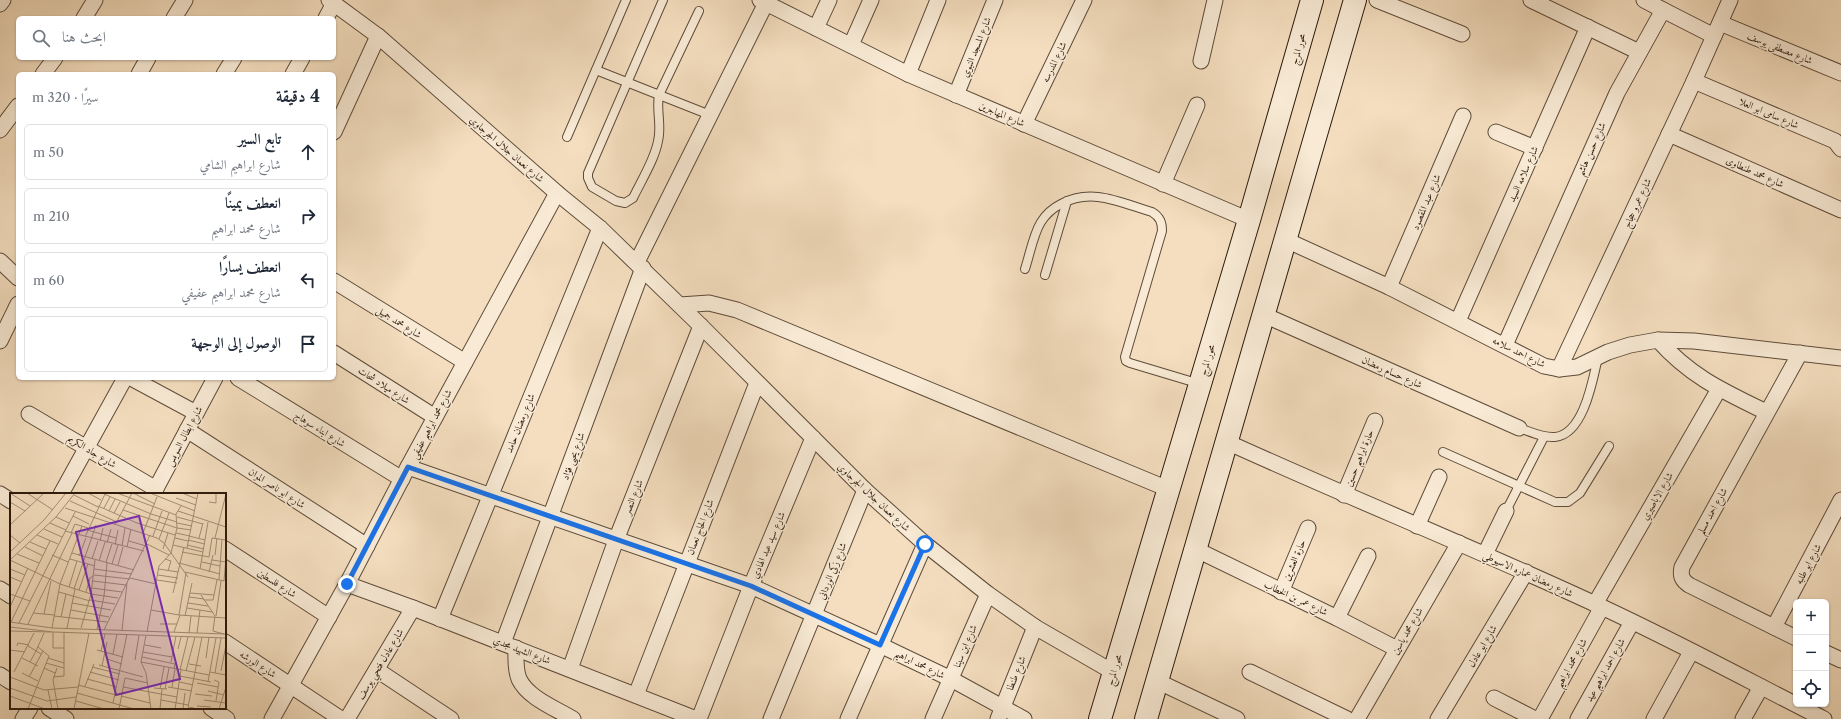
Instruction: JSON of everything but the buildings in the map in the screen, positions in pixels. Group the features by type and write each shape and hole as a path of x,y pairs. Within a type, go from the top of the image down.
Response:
{"main road":[{"name":"محور المرج","path":"1100,719 1249,220 1312,0"},
{"path":"1146,719 1355,0"}],"street":[{"path":"0,4 3,0"},
{"path":"85,16 95,0"},
{"path":"175,16 184,0"},
{"path":"816,28 829,0"},
{"path":"851,45 871,0"},
{"path":"908,74 938,0"},
{"name":"شارع المسجد النبوي","path":"956,95 995,0"},
{"name":"شارع المدرسه","path":"1024,124 1084,0"},
{"path":"1201,61 1215,0"},
{"path":"1377,0 1462,34"},
{"path":"1531,0 1639,52"},
{"path":"1644,0 1663,10 1717,29"},
{"name":"شارع عمرو حجاج","path":"1559,369 1694,81 1730,0"},
{"path":"327,16 332,2"},
{"name":"شارع نعمان جلال الجرجاوي","path":"332,2 378,36 557,193 600,228 640,265 865,490 925,544 988,594 1035,627 1113,672"},
{"name":"شارع المهاجرين","path":"770,2 816,28 908,74 1249,220"},
{"name":"شارع يحيى فؤاد","path":"509,646 550,517 640,265 710,115 770,2"},
{"name":"شارع حسن هاشم","path":"1505,346 1597,136 1639,52 1663,10"},
{"name":"شارع سلامه السيد","path":"1458,321 1588,27"},
{"name":"شارع مصطفى يوسف","path":"1717,29 1841,73"},
{"path":"336,128 378,36"},
{"path":"44,72 54,60"},
{"path":"140,72 147,60"},
{"path":"225,72 233,60"},
{"path":"294,72 301,60"},
{"name":"شارع سامى ابو العلا","path":"1694,81 1835,141 1841,149"},
{"path":"1163,184 1197,105"},
{"path":"0,130 16,109"},
{"name":"شارع عبد المقصود","path":"1389,287 1463,116"},
{"path":"1496,132 1535,148"},
{"name":"شارع محمد طنطاوى","path":"1669,134 1841,210"},
{"name":"شارع محمد ابراهيم عفيفي","path":"272,719 347,584 464,362 557,193"},
{"name":"شارع رمضان حامد","path":"440,619 600,228"},
{"name":"شارع احمد سلامه","path":"1286,240 1389,287 1544,366 1559,369 1577,367 1630,345 1658,340 1694,341 1841,358"},
{"path":"0,261 16,276"},
{"name":"شارع محمد جميل","path":"336,283 464,362"},
{"path":"680,305 709,303 737,310 1168,489"},
{"path":"0,341 16,308"},
{"name":"شارع حسام رمضان","path":"1264,315 1519,428"},
{"name":"شارع النصر","path":"570,669 616,540 701,326"},
{"path":"1658,340 1687,368 1719,389 1766,412"},
{"name":"شارع احمد مسلم","path":"1774,627 1689,585 1681,578 1681,572 1682,567 1766,412 1800,353"},
{"name":"شارع ميلاد شحات","path":"336,354 435,417"},
{"path":"62,493 124,380"},
{"path":"135,380 196,413"},
{"name":"شارع ابطال السويس","path":"154,491 214,380"},
{"name":"شارع ابناء سوهاج","path":"242,380 405,473"},
{"name":"شارع الحاج نعمان","path":"636,695 757,383"},
{"name":"شارع الاباصيري","path":"1599,605 1719,389"},
{"name":"شارع جاد الكريم","path":"28,414 87,448 154,491"},
{"name":"حارة ابراهيم حسين","path":"1344,495 1374,421"},
{"name":"شارع ابو ناصر الموان","path":"187,430 367,546"},
{"name":"شارع سيد عبد الهادي","path":"697,719 813,438"},
{"name":"شارع رمضان عماره الاسيوطي","path":"1227,442 1344,495 1485,554 1599,605 1824,719"},
{"name":"شارع محمد ابراهيم","path":"405,473 490,496 751,586 951,679 1000,713 1024,719"},
{"path":"1417,526 1439,477"},
{"name":"شارع زكي الورداني","path":"771,719 865,490"},
{"path":"0,494 10,500"},
{"name":"شارع ابو طلبه","path":"1774,627 1841,500"},
{"path":"1485,554 1506,511"},
{"name":"حارة العشرين","path":"1281,592 1308,528"},
{"name":"شارع محمد ياسين","path":"1356,719 1459,543"},
{"path":"848,719 925,544"},
{"name":"شارع عمر بن الخطاب","path":"1195,549 1397,649"},
{"name":"شارع فلسطين","path":"226,550 329,617"},
{"path":"1337,618 1368,556"},
{"name":"شارع ابو عادل","path":"1438,719 1526,572"},
{"name":"شارع الشهيد مجدي","path":"347,584 413,608 697,719"},
{"name":"شارع ابن سينا","path":"933,719 988,594"},
{"name":"شارع محمد ابراهيم","path":"1540,719 1599,605"},
{"name":"شارع عادل فتحي يوسف","path":"347,719 413,608"},
{"name":"شارع احمد ابراهيم عيد","path":"1578,719 1632,622"},
{"name":"شارع طنطا","path":"1000,713 1035,627"},
{"path":"1774,627 1793,636"},
{"name":"شارع الورشه","path":"226,643 341,719"},
{"path":"509,646 519,678 526,689 536,697 573,719"},
{"path":"1654,719 1691,652"},
{"path":"1829,654 1841,660"},
{"path":"377,670 452,719"},
{"path":"1250,672 1347,719"},
{"path":"0,675 10,681"},
{"path":"1157,680 1237,719"},
{"path":"1743,719 1761,687"},
{"path":"1494,698 1535,719"},
{"path":"24,719 29,709"},
{"path":"51,709 66,719"},
{"path":"212,709 227,719"}],"lane":[{"path":"567,137 626,0"},
{"path":"663,0 588,173 588,178 592,187 620,203 629,202 633,198 658,142 658,107 660,95 699,11"},
{"path":"596,70 710,115"},
{"path":"1025,268 1041,222 1052,209 1078,196 1089,195 1101,197 1152,212 1158,216 1162,223 1162,231 1124,357 1126,361 1130,363 1200,384"},
{"path":"1045,275 1067,201"},
{"path":"1519,428 1544,437 1557,437 1569,430 1581,415 1589,394 1598,357"},
{"path":"1506,511 1544,437"},
{"path":"1444,452 1555,502 1568,502 1580,493 1609,446"}],"route":[{"path":"347,584 408,467 751,586 880,645 925,544"}]}
